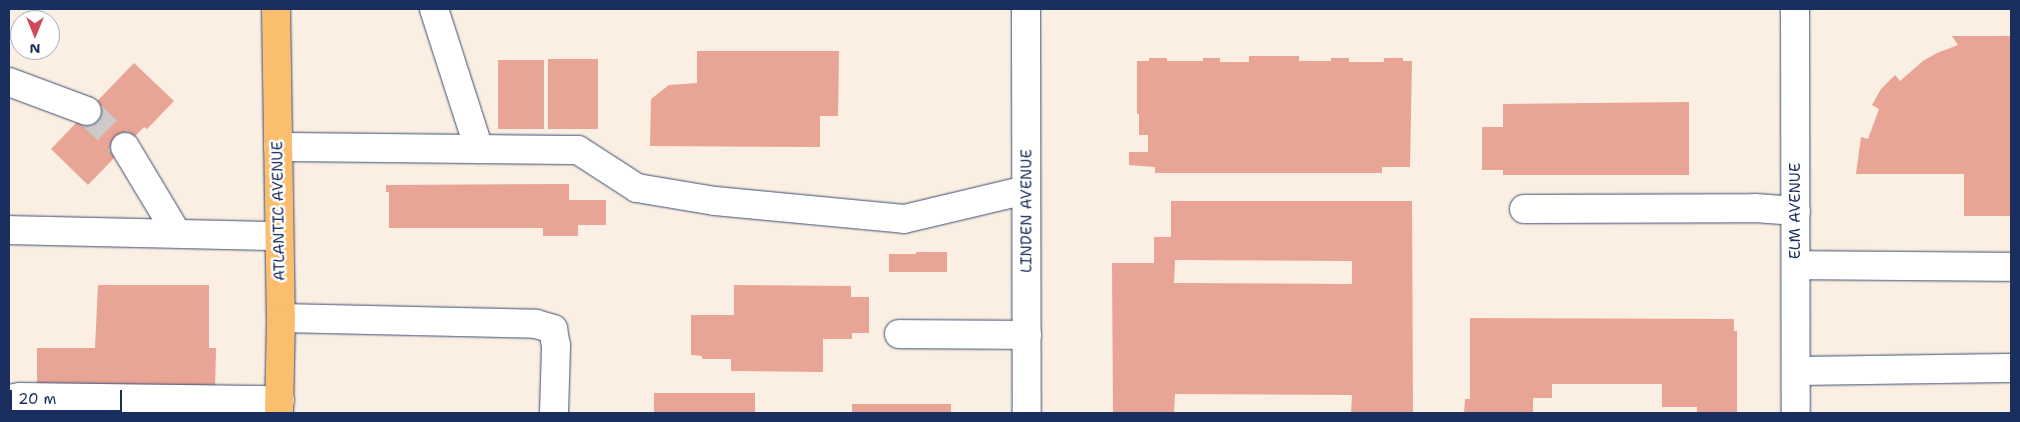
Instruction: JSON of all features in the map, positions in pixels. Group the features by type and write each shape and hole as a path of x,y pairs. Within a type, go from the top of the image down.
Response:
{"main road":[{"name":"ATLANTIC AVENUE","path":"276,9 278,236 281,318 280,407"}],"street":[{"path":"434,9 478,149"},
{"name":"LINDEN AVENUE","path":"1026,9 1027,413"},
{"name":"ELM AVENUE","path":"1795,9 1796,413"},
{"path":"9,82 87,111"},
{"path":"125,147 176,232"},
{"path":"278,147 578,150 637,188 715,201 904,219 1026,190"},
{"path":"1524,209 1755,208 1796,211"},
{"path":"9,230 176,232 278,236"},
{"path":"1796,266 2011,267"},
{"path":"281,318 536,324 553,329 556,346 554,413"},
{"path":"898,334 1027,335"},
{"path":"1796,371 2011,368"},
{"path":"9,399 20,397 280,407"}],"building":[{"path":"1952,36 2011,36 2011,216 1964,216 1964,174 1856,174 1861,137 1868,139 1879,109 1872,105 1881,89 1895,75 1900,81 1923,61 1958,45"},
{"path":"697,51 839,51 838,116 820,116 820,147 650,146 651,99 669,85 697,83"},
{"path":"1249,56 1299,56 1299,61 1331,61 1331,58 1349,58 1349,62 1384,62 1384,58 1403,58 1403,61 1412,61 1410,167 1382,167 1382,173 1155,173 1155,167 1129,165 1129,152 1148,152 1148,135 1139,135 1137,61 1149,61 1149,58 1167,58 1167,61 1203,61 1203,58 1220,58 1220,62 1249,62"},
{"path":"548,59 598,59 598,129 548,129"},
{"path":"498,60 544,60 544,129 498,129"},
{"path":"134,63 174,101 147,129 144,127 88,185 51,149"},
{"path":"1689,102 1689,175 1503,175 1503,170 1482,170 1482,127 1503,127 1503,104"},
{"path":"569,184 569,200 606,200 606,225 578,225 578,236 543,236 543,228 389,228 389,192 386,192 386,185"},
{"path":"1171,201 1412,201 1413,413 1351,413 1352,395 1175,394 1174,413 1113,413 1112,263 1154,263 1154,237 1171,237","holes":["1175,260 1352,261 1352,284 1174,283"]},
{"path":"916,252 947,252 947,272 889,272 889,254 916,254"},
{"path":"98,285 209,285 209,348 216,348 215,390 37,389 37,348 95,348"},
{"path":"734,285 851,286 851,297 869,297 869,333 852,333 852,339 823,339 823,372 731,371 731,359 702,359 702,356 691,355 691,315 734,315"},
{"path":"1470,318 1734,319 1734,331 1737,331 1737,413 1697,413 1697,407 1662,407 1662,384 1552,384 1552,398 1533,398 1533,413 1464,413 1465,399 1470,399"},
{"path":"654,393 755,393 755,413 654,413"},
{"path":"852,404 951,404 951,413 852,413"}],"tunnel":[{"path":"87,111 125,147"}]}
